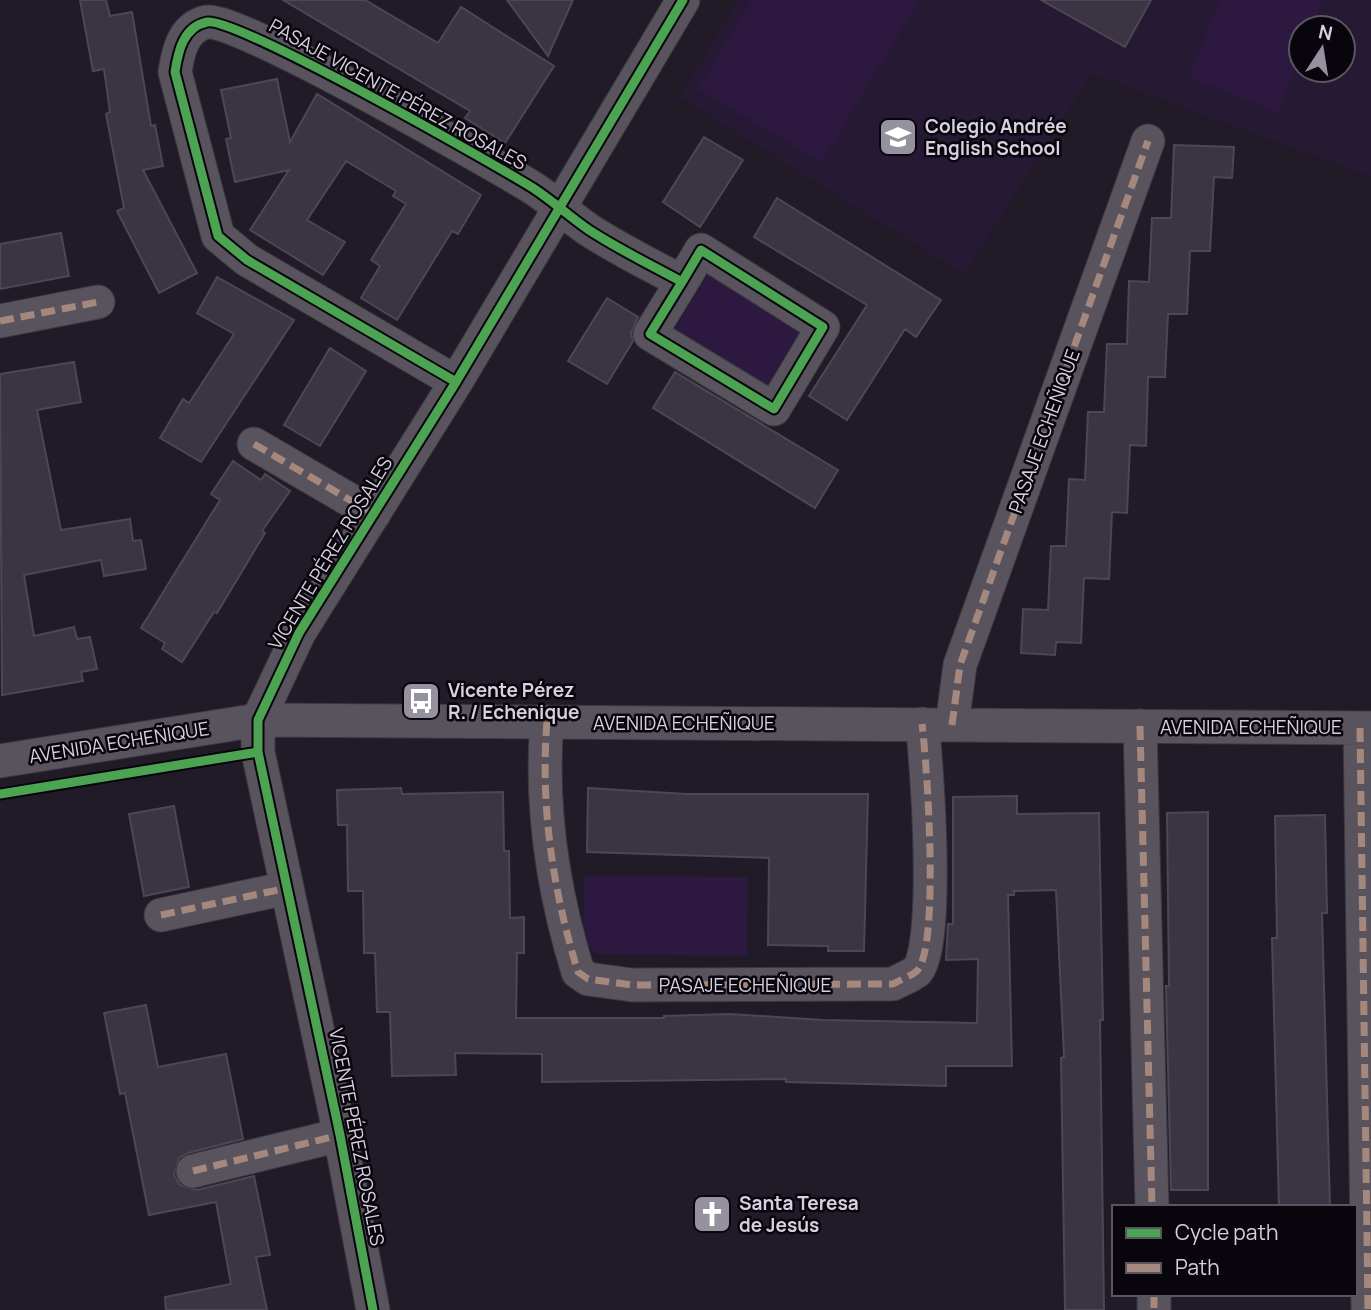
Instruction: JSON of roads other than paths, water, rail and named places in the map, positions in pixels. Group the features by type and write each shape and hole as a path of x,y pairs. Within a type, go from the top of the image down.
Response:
{"street":[{"name":"VICENTE PÉREZ ROSALES","path":"373,1310 340,1135 258,752 258,720 299,633 456,382 683,0"},
{"name":"PASAJE VICENTE PÉREZ ROSALES","path":"456,382 247,260 218,236 183,113 175,72 178,49 191,29 208,21 230,25 281,48 501,170 559,207 589,230 682,282"},
{"name":"PASAJE ECHEÑIQUE","path":"547,722 545,815 565,932 578,972 588,979 632,985 893,984 917,970 928,943 928,775 937,724 1148,141"},
{"path":"701,250 823,327 774,409 650,334 682,282 701,250"},
{"path":"0,321 98,302"},
{"path":"254,444 374,514"},
{"name":"AVENIDA ECHEÑIQUE","path":"0,761 258,720 1366,728"},
{"path":"1140,726 1152,1205"},
{"path":"1366,728 1368,1310"},
{"path":"161,915 287,888"},
{"path":"193,1171 340,1135"}],"place":[{"name":"Colegio Andrée English School","path":"898,137"},
{"name":"Vicente Pérez R. / Echenique","path":"421,701"},
{"name":"Santa Teresa de Jesús","path":"712,1214"}]}
